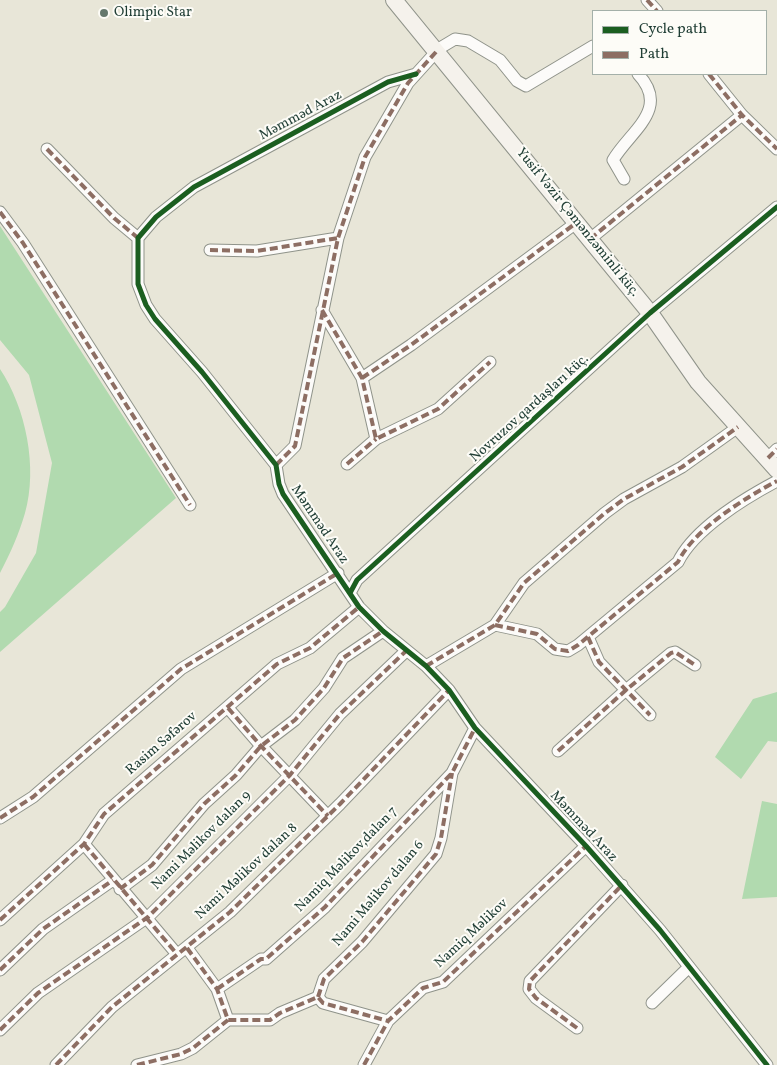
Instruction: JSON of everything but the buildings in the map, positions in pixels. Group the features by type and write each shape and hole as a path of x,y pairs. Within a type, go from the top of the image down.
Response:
{"main road":[{"name":"Yusif Vəzir Çəmənzəminli küç.","path":"394,0 650,313 698,382 738,427 774,459"}],"street":[{"path":"647,0 656,10"},
{"path":"276,465 295,446 338,238 365,157 408,83 435,51 455,39 468,41 500,60 517,81 526,86 592,47"},
{"name":"Məmməd Araz","path":"416,74 388,82 194,187 156,217 138,238 138,284 146,305 155,319 202,372 276,465 279,484 283,494 338,573 359,607 383,631 426,666 449,690 475,728 622,885 767,1065"},
{"path":"624,179 613,160 640,125 651,104 648,86 639,75"},
{"path":"709,75 742,115 777,149"},
{"path":"590,239 742,115"},
{"path":"47,149 114,218 138,238"},
{"name":"Novruzov qardaşları küç.","path":"350,593 357,580 650,313 777,207"},
{"path":"0,212 23,243 190,505"},
{"path":"362,378 411,346 576,222"},
{"path":"210,250 257,251 338,238"},
{"path":"322,310 362,378 376,438"},
{"path":"347,464 376,438 438,409 490,362"},
{"path":"426,666 495,625 524,583 605,513 624,499 682,467 738,427"},
{"path":"495,625 537,634 561,651 568,651 588,637 678,562 685,548 737,503 777,481"},
{"path":"0,818 33,797 181,669 338,573"},
{"name":"Rasim Səfərov","path":"0,920 84,844 104,814 277,664 310,648 359,607"},
{"path":"0,970 44,929 152,865 204,804 236,775 261,746 295,720 324,688 342,658 383,631"},
{"path":"588,637 600,662 650,714"},
{"name":"Nami Məlikov dalan 9","path":"0,1030 38,993 148,917 290,775 340,714 406,651"},
{"path":"558,752 626,690 671,653 675,652 695,665"},
{"name":"Nami Məlikov dalan 8","path":"56,1065 112,1007 230,912 328,816 449,690"},
{"path":"228,708 261,746 328,816"},
{"name":"Namiq Məlikov,dalan 7","path":"217,989 261,959 266,959 325,907 452,773 475,728"},
{"name":"Nami Məlikov dalan 6","path":"318,997 324,979 362,942 436,854 441,838 452,773"},
{"path":"84,844 117,884 182,950 217,989 228,1020"},
{"name":"Namiq Məlikov","path":"364,1065 388,1021 423,988 443,982 586,846"},
{"path":"577,1028 536,998 529,989 530,981 622,885"},
{"path":"652,1003 689,968"},
{"path":"137,1065 181,1054 193,1048 228,1020 270,1020 280,1013 318,997 323,1002 388,1021"}],"green space":[{"path":"0,226 176,498 0,652 0,612 5,607 36,553 52,463 29,375 0,340"},
{"path":"0,369 17,402 23,420 30,458 30,477 29,495 23,521 0,573"},
{"path":"777,692 777,742 768,741 741,779 715,757 753,699"},
{"path":"762,801 777,804 777,897 742,899"}],"marked path":[{"path":"647,0 656,10"},
{"path":"276,465 295,446 338,238 365,157 408,83 436,52"},
{"path":"710,75 742,115 777,149"},
{"path":"590,239 742,115"},
{"path":"47,149 114,218 138,238"},
{"path":"0,212 23,243 190,505"},
{"path":"362,378 411,345 576,223"},
{"path":"210,250 257,251 338,238"},
{"path":"322,310 362,378 376,439 438,409 490,362"},
{"path":"426,666 495,625 524,583 605,513 624,499 682,467 738,427"},
{"path":"347,464 376,439"},
{"path":"768,458 777,449"},
{"path":"495,625 537,634 555,649 568,651 578,645 678,562 686,550 708,526 736,505 777,481"},
{"path":"0,818 33,797 181,669 338,573"},
{"path":"0,920 84,844 104,814 277,664 310,648 359,607"},
{"path":"120,889 152,865 204,804 236,775 261,746 295,720 324,688 343,658 383,631"},
{"path":"588,637 599,662 650,715"},
{"path":"0,1030 38,993 148,917 290,775 340,714 406,651"},
{"path":"558,751 626,690 671,653 675,652 695,665"},
{"path":"56,1065 112,1007 230,912 340,804 449,690"},
{"path":"228,708 261,746 328,816"},
{"path":"217,989 261,959 266,959 325,907 452,773 475,728"},
{"path":"318,997 324,979 362,942 436,854 441,838 452,773"},
{"path":"84,844 176,953"},
{"path":"364,1065 388,1021 423,988 443,982 586,846"},
{"path":"0,970 43,929 113,880"},
{"path":"577,1028 536,998 529,989 530,981 622,885"},
{"path":"187,948 217,989 228,1020 270,1020 280,1013 318,997 323,1003 388,1021"},
{"path":"137,1065 181,1054 193,1048 228,1020"}],"cycle path":[{"path":"416,74 388,82 194,187 156,217 138,238 138,284 146,305 155,319 202,372 276,465 279,484 283,494 359,607 383,631 426,666 449,690 475,728 586,846 660,930 767,1065"},
{"path":"350,593 357,580 650,313 777,207"}],"place":[{"name":"Olimpic Star","path":"104,13"}]}
